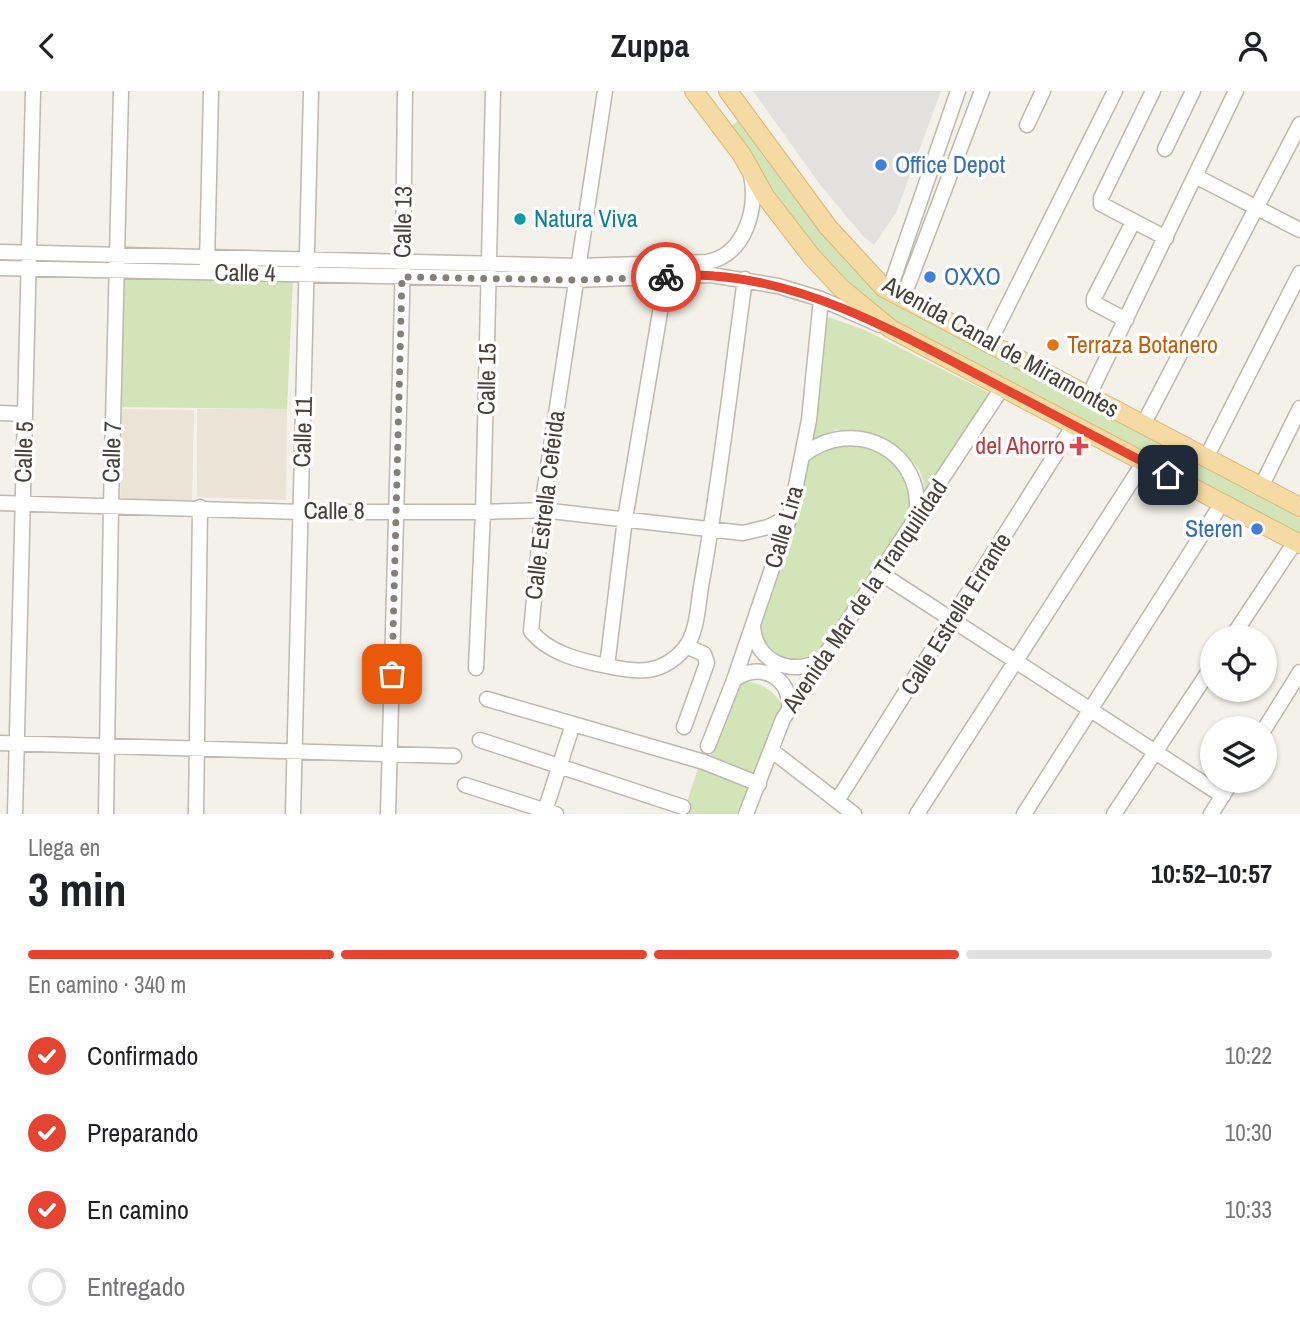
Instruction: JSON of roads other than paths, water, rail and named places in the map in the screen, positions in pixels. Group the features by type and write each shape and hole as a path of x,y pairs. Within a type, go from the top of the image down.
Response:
{"main road":[{"name":"Avenida Canal de Miramontes","path":"694,91 741,155 765,196 812,257 841,288 891,329 1298,543"},
{"name":"Avenida Canal de Miramontes","path":"728,91 828,227 896,295 1300,507"},
{"path":"705,106 712,109 723,106 728,99 728,91"},
{"path":"721,127 720,115 725,110 735,108 744,111"},
{"path":"1148,464 1163,468 1173,461 1175,450 1171,439"},
{"path":"1183,483 1178,474 1179,463 1187,455 1202,456"}],"street":[{"name":"Calle 5","path":"15,814 33,91"},
{"name":"Calle 7","path":"106,814 121,91"},
{"path":"207,265 211,91"},
{"name":"Calle 11","path":"293,814 311,91"},
{"name":"Calle 13","path":"388,814 403,270 405,91"},
{"name":"Calle 15","path":"476,667 483,512 493,91"},
{"name":"Calle Estrella Cefeida","path":"605,91 542,510 531,631 538,641 554,651 607,666 644,672 668,663 686,646"},
{"path":"896,295 958,91"},
{"path":"896,295 982,91"},
{"path":"1027,124 1043,91"},
{"path":"988,345 1115,91"},
{"path":"1153,91 1101,198 1101,204 1166,238"},
{"path":"1165,149 1193,91"},
{"path":"1088,397 1237,91"},
{"path":"1143,425 1300,124"},
{"path":"576,273 718,260 740,238 752,208 753,186 741,155"},
{"path":"1195,176 1300,230"},
{"path":"1126,320 1094,303 1094,298 1133,222"},
{"name":"Calle 4","path":"0,252 118,255 207,265"},
{"path":"718,260 724,267 719,276"},
{"name":"Calle 4","path":"0,268 118,271 207,265 576,273"},
{"path":"1202,456 1300,272"},
{"path":"576,273 745,279 821,299 891,329"},
{"path":"607,666 625,519 666,277"},
{"path":"684,727 707,663 704,654 686,646 693,627 711,530 745,279"},
{"name":"Calle Lira","path":"708,745 734,680 790,516 809,420 821,299"},
{"name":"Avenida Mar de la Tranquilidad","path":"746,814 783,719 1002,388"},
{"path":"1261,487 1300,408"},
{"path":"0,413 25,414"},
{"name":"Calle Estrella Errante","path":"837,801 1074,425"},
{"path":"802,456 818,445 847,437 867,439 885,447 899,459 910,474 917,501 915,520"},
{"path":"917,814 1148,464"},
{"name":"Calle 8","path":"0,503 300,512 542,510 743,533 768,527 790,516"},
{"path":"1024,814 1222,503"},
{"path":"196,814 200,507"},
{"path":"1240,625 1298,543"},
{"path":"880,572 1223,796"},
{"path":"753,624 758,645 766,656 778,664 800,668 814,664 826,655"},
{"path":"734,680 754,671 774,675 787,690 789,710"},
{"path":"1272,716 1300,672"},
{"path":"1114,814 1200,684"},
{"path":"487,699 704,762 759,784"},
{"path":"466,785 513,807 551,812 558,766 573,724"},
{"path":"480,740 683,807"},
{"path":"0,743 454,756"},
{"path":"771,750 853,814"},
{"path":"1211,814 1225,793"}],"place":[{"name":"Office Depot","path":"881,165"},
{"name":"Natura Viva","path":"520,219"},
{"name":"OXXO","path":"930,277"},
{"name":"Terraza Botanero","path":"1053,345"},
{"name":"del Ahorro","path":"1079,446"},
{"name":"Steren","path":"1257,529"}]}
